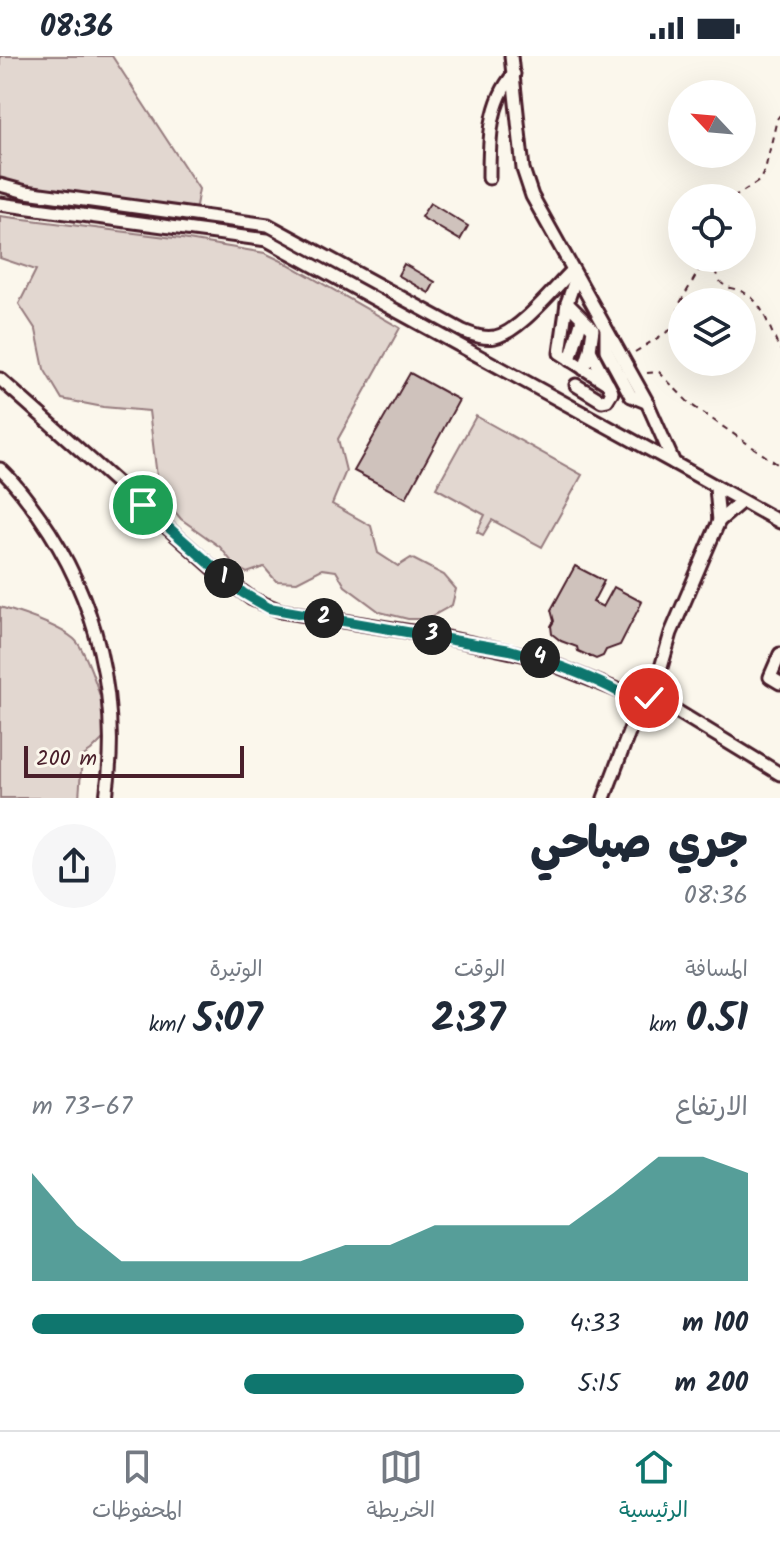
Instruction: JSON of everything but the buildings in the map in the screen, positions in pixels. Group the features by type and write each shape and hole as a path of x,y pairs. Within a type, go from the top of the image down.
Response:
{"street":[{"path":"511,56 527,183 648,403 674,463"},
{"path":"489,178 489,146 495,106 502,88 514,74"},
{"path":"0,185 26,192 268,225 463,331 482,337 506,333 574,273"},
{"path":"0,204 267,240 780,522"},
{"path":"574,273 560,353 609,387"},
{"path":"567,303 593,329 584,369"},
{"path":"570,360 582,319"},
{"path":"576,385 602,401 612,392 590,350"},
{"path":"0,379 223,577 261,604 293,614 443,637 535,657 622,692 639,706"},
{"path":"0,469 58,542 90,612 101,651 107,694 110,740 106,798"},
{"path":"716,488 719,521"},
{"path":"741,502 719,521 661,660 664,693 680,714 780,774"},
{"path":"780,654 770,677 780,683"},
{"path":"604,798 639,706 649,698 664,693"}],"path":[{"path":"754,184 765,170 780,115"},
{"path":"635,352 675,327 680,303 698,272"},
{"path":"716,272 717,279 725,287 756,301 780,350"},
{"path":"647,373 659,372 690,404 780,466"}],"shaded area":[{"path":"0,56 112,56 199,189 194,217 0,186"},
{"path":"0,216 265,253 400,328 338,439 346,471 332,504 371,526 378,553 398,566 411,558 444,575 456,589 452,605 427,619 408,619 380,612 345,586 336,571 322,569 297,582 276,581 264,567 247,573 236,567 220,547 181,519 159,493 149,411 62,399 44,369 36,330 19,304 36,270 0,258"},
{"path":"476,416 582,475 542,547 492,520 483,535 477,532 485,515 436,488"},
{"path":"0,607 39,620 67,634 80,646 90,669 111,731 82,757 79,798 0,798"}],"route":[{"path":"143,505 223,577 269,608 510,650 622,692 639,706 649,698"}]}
